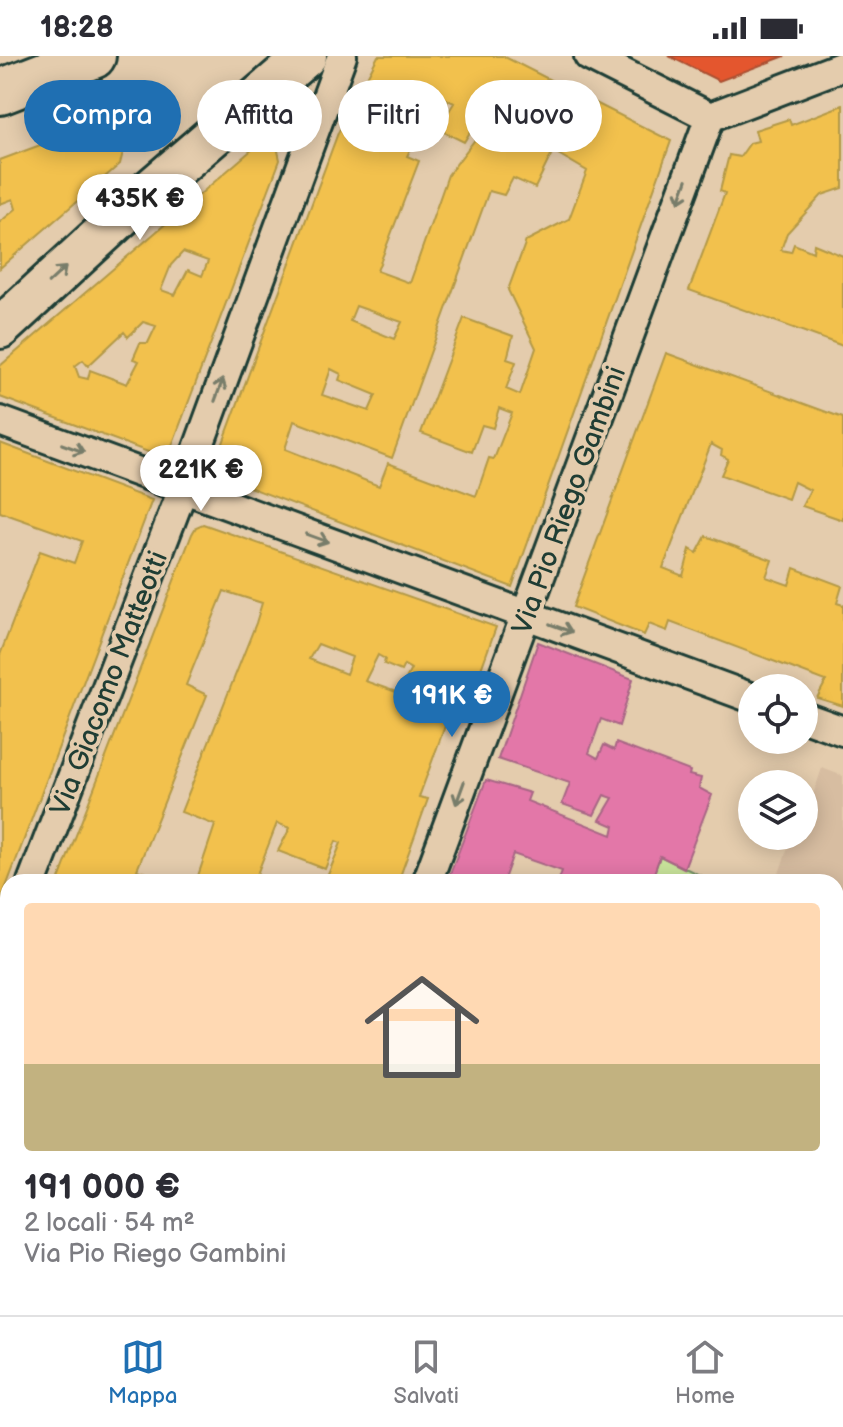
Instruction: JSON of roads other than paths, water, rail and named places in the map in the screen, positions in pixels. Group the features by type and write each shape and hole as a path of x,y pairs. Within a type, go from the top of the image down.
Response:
{"main road":[{"path":"0,92 93,56"}],"street":[{"path":"0,328 149,191 306,56"},
{"name":"Via Giacomo Matteotti","path":"35,874 183,489 342,56"},
{"path":"589,56 710,117 843,66"},
{"name":"Via Pio Riego Gambini","path":"430,874 710,117"},
{"path":"0,421 738,693"},
{"path":"818,722 843,731"}]}
